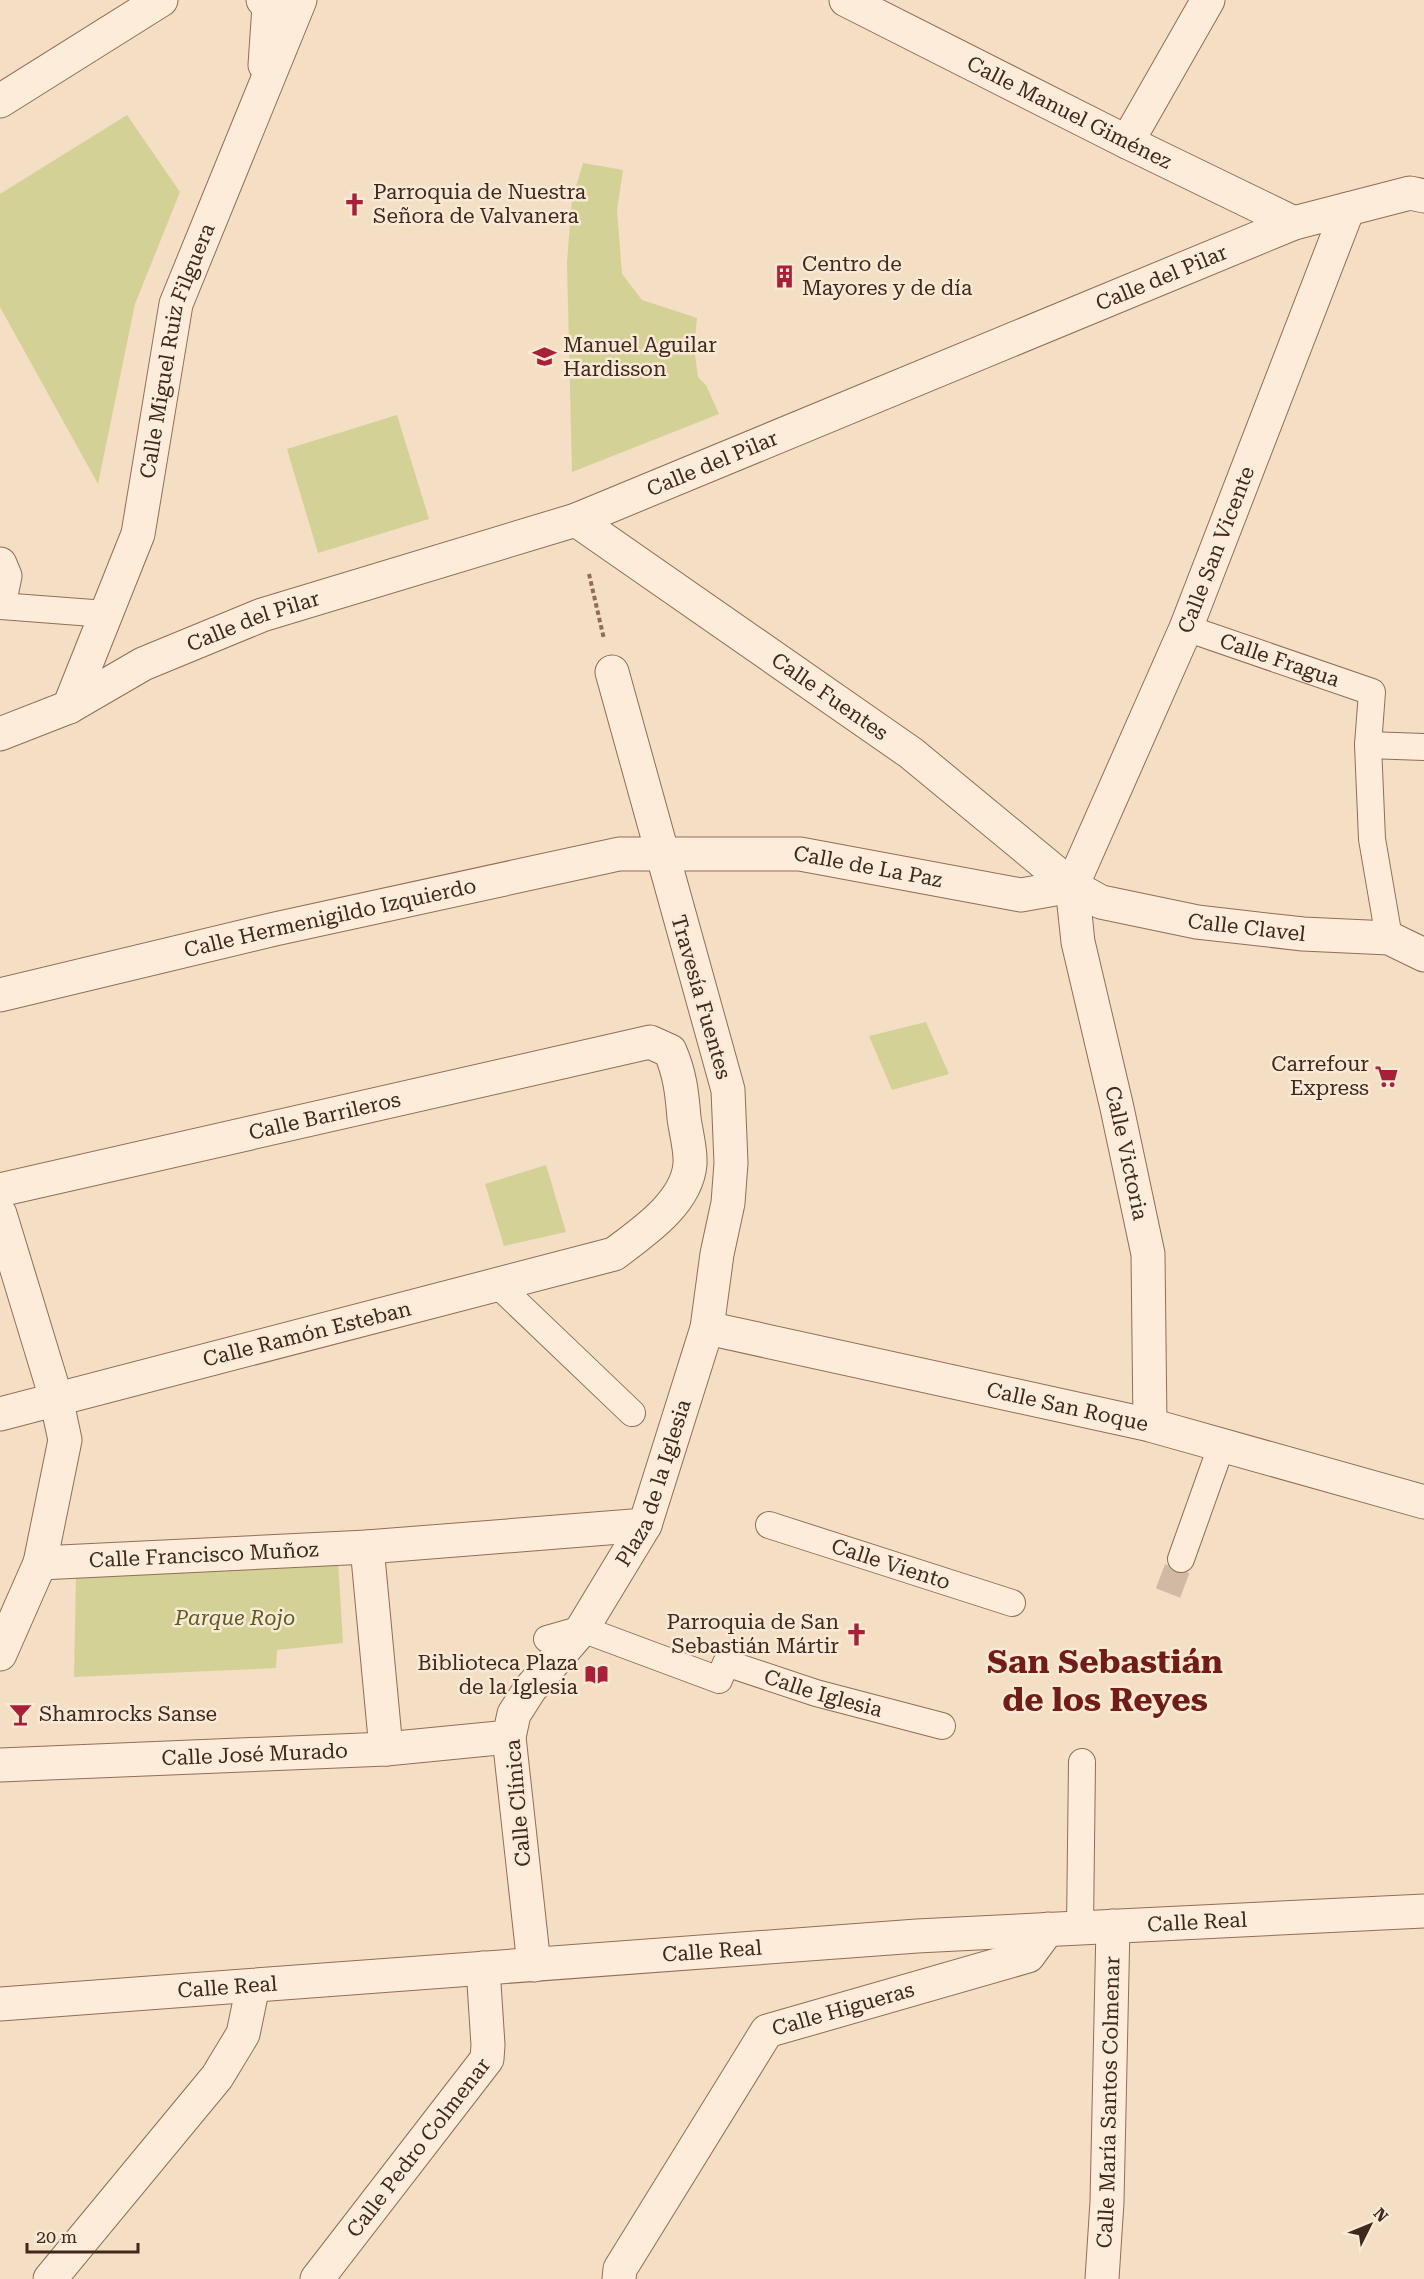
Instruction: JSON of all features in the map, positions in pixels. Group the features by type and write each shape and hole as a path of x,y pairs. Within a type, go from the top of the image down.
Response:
{"street":[{"path":"0,101 161,0"},
{"path":"263,0 269,6 263,93"},
{"name":"Calle Miguel Ruiz Filguera","path":"69,707 138,534 176,304 300,0"},
{"name":"Calle Manuel Giménez","path":"846,0 1127,142 1294,223"},
{"path":"1127,142 1208,0"},
{"name":"Calle del Pilar","path":"0,734 69,707 144,664 262,615 576,520 1294,223 1410,193 1424,196"},
{"name":"Calle San Vicente","path":"1072,886 1186,628 1348,209"},
{"name":"Calle Fuentes","path":"576,520 911,753 1072,886"},
{"path":"0,564 5,576 0,600"},
{"path":"0,606 106,614"},
{"name":"Calle Fragua","path":"1186,628 1372,692 1368,745"},
{"name":"Travesía Fuentes","path":"612,672 728,1090 731,1163 728,1203 717,1254 707,1328"},
{"path":"1389,938 1372,838 1368,745 1424,747"},
{"name":"Calle de La Paz","path":"661,853 800,854 1021,895 1072,886"},
{"name":"Calle Hermenigildo Izquierdo","path":"0,995 275,929 619,854 661,853"},
{"name":"Calle Clavel","path":"1072,886 1101,902 1197,922 1303,934 1389,938 1424,956"},
{"name":"Calle Victoria","path":"1072,886 1078,942 1148,1254 1150,1425"},
{"name":"Calle Barrileros","path":"0,1190 650,1042 670,1051 679,1070 690,1165 683,1184 670,1206 642,1233 614,1254"},
{"path":"0,1214 56,1398 65,1440 40,1563 0,1654"},
{"name":"Calle Ramón Esteban","path":"0,1414 614,1254"},
{"path":"497,1284 632,1413"},
{"name":"Calle San Roque","path":"707,1328 1150,1425 1424,1503"},
{"name":"Plaza de la Iglesia","path":"582,1629 645,1525 707,1328"},
{"path":"1181,1558 1222,1444"},
{"name":"Calle Francisco Muñoz","path":"40,1563 367,1546 645,1525"},
{"name":"Calle Viento","path":"769,1525 1012,1603"},
{"path":"367,1546 386,1749"},
{"path":"547,1639 582,1629"},
{"name":"Calle Iglesia","path":"582,1629 719,1680 726,1663 816,1694 942,1726"},
{"name":"Calle Clínica","path":"534,1965 509,1737 514,1714 530,1689 582,1629"},
{"name":"Calle José Murado","path":"0,1765 386,1749 509,1737"},
{"path":"1064,1928 1082,1762"},
{"name":"Calle Real","path":"0,2004 917,1936 1424,1911"},
{"name":"Calle María Santos Colmenar","path":"1102,2279 1107,2202 1113,1926"},
{"name":"Calle Higueras","path":"619,2279 620,2269 767,2031 1028,1956 1064,1928"},
{"name":"Calle Pedro Colmenar","path":"317,2279 487,2059 483,1968"},
{"path":"50,2279 217,2077 243,2034 253,1986"}],"path":[{"path":"576,520 612,672"}],"green space":[{"path":"127,115 180,192 135,304 98,484 0,307 0,194"},
{"path":"583,163 623,170 617,210 622,274 642,300 697,318 694,348 698,377 706,385 719,414 572,472 567,262 572,200"},
{"path":"397,415 429,519 318,553 287,449"},
{"path":"926,1022 949,1074 892,1090 869,1036"},
{"path":"546,1165 566,1232 504,1246 485,1184"},
{"name":"Parque Rojo","path":"338,1560 343,1643 277,1650 276,1668 74,1677 76,1574"}],"tunnel":[{"path":"1168,1593 1181,1559"}],"place":[{"name":"Parroquia de Nuestra Señora de Valvanera","path":"355,204"},
{"name":"Centro de Mayores y de día","path":"784,276"},
{"name":"Manuel Aguilar Hardisson","path":"545,357"},
{"name":"Carrefour Express","path":"1387,1076"},
{"name":"Parroquia de San Sebastián Mártir","path":"857,1634"},
{"name":"Biblioteca Plaza de la Iglesia","path":"596,1675"},
{"name":"Shamrocks Sanse","path":"21,1714"}],"district":[{"name":"San Sebastián de los Reyes","path":"1105,1680"}]}
